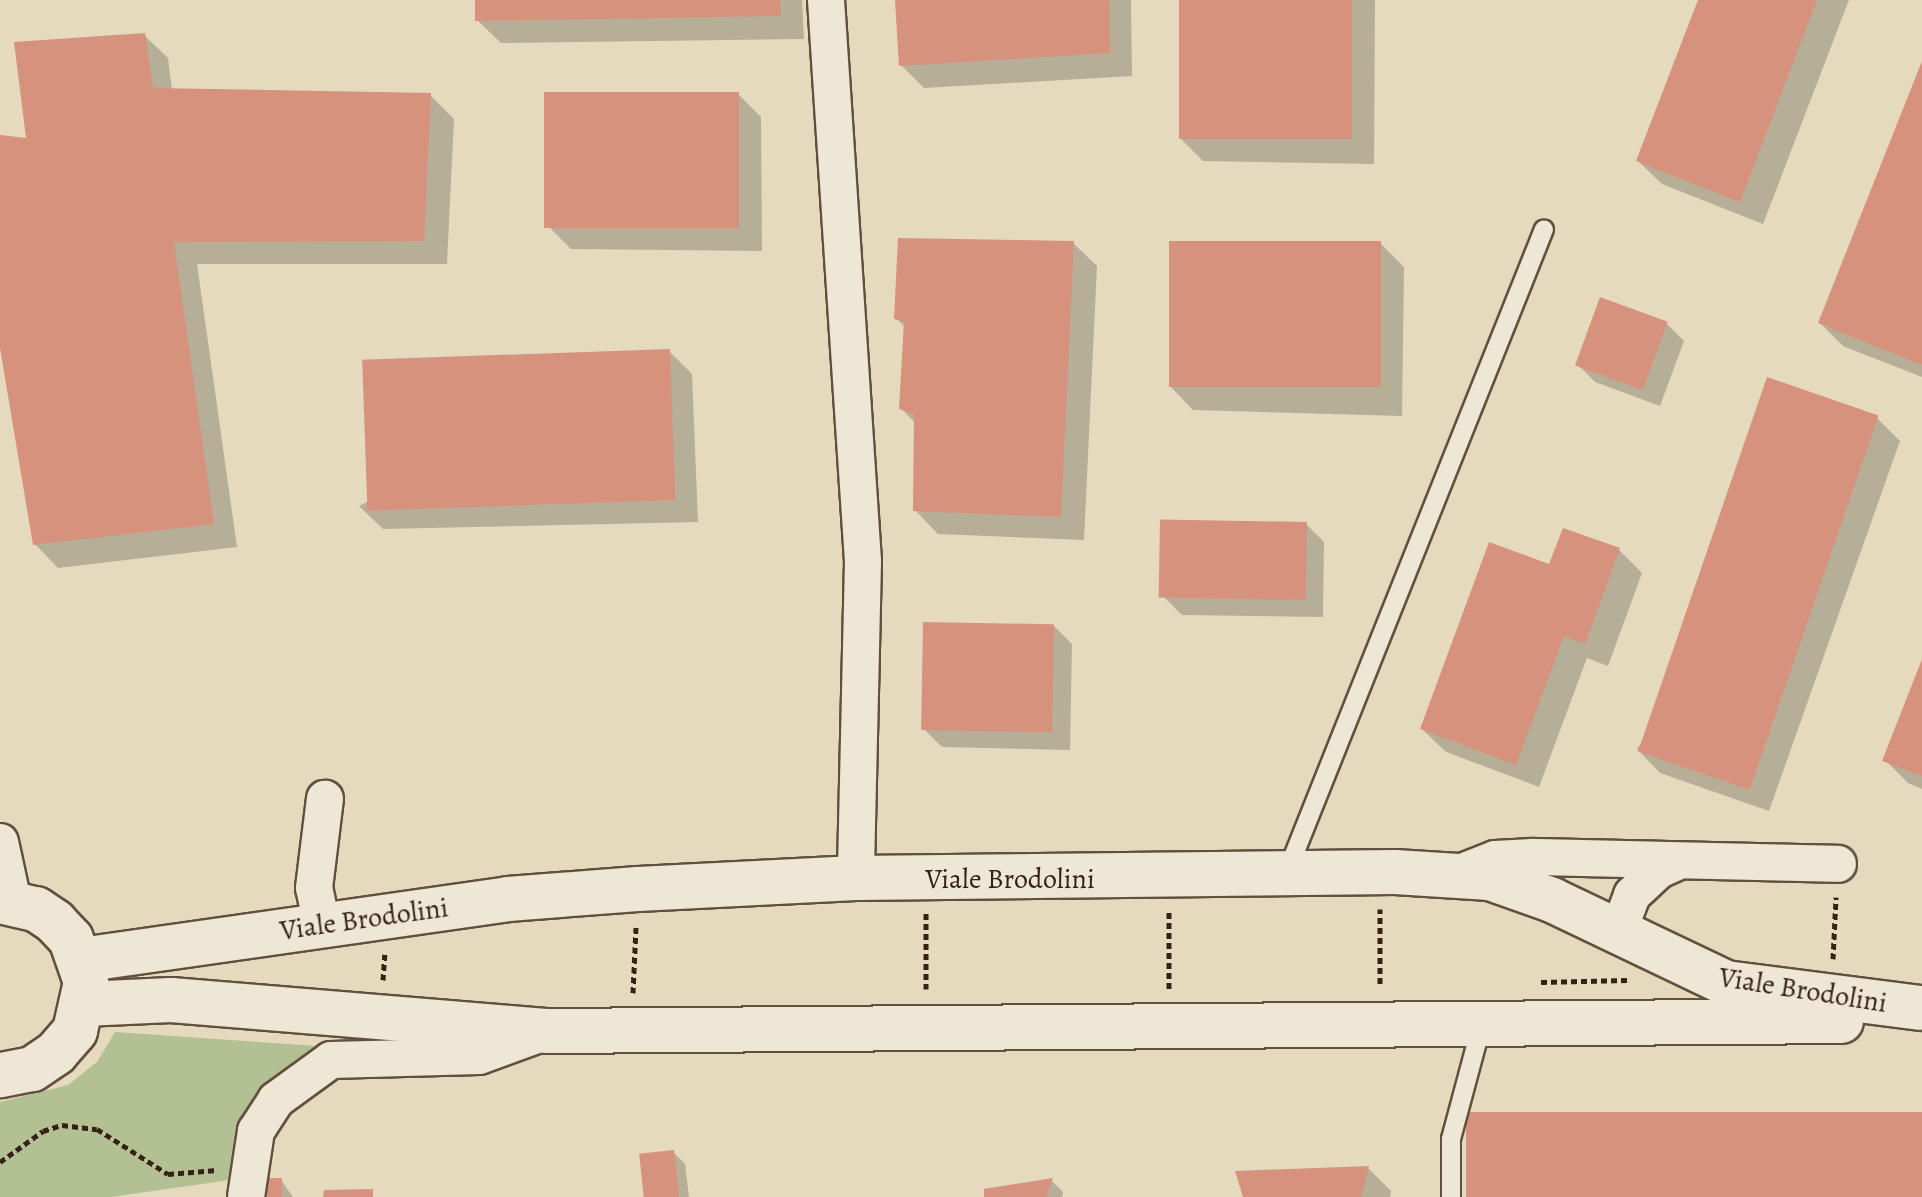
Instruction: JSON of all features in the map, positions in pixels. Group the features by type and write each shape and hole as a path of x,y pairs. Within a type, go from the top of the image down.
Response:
{"street":[{"path":"826,0 863,561 856,878"},
{"path":"322,925 314,888 325,799"},
{"path":"0,842 6,902 55,922 81,960 84,1004 75,1031 56,1053 32,1069 0,1075"},
{"path":"1455,874 1495,859 1838,864"},
{"path":"1618,932 1632,895 1659,870 1675,863"},
{"name":"Viale Brodolini","path":"81,960 508,899 638,889 856,878 1169,878 1380,872 1490,878 1552,900 1726,983 1921,1008"},
{"name":"Viale Brodolini","path":"84,1004 383,989 549,1031 632,1010 1481,1027 1833,1022 1921,1008"},
{"path":"247,1180 256,1131 276,1100 331,1060 479,1056 549,1031"}],"lane":[{"path":"1287,873 1544,229"},
{"path":"1451,1197 1451,1139 1481,1027"}],"path":[{"path":"1832,996 1838,864"},
{"path":"1380,872 1380,984"},
{"path":"1169,878 1169,961"},
{"path":"632,1010 638,889"},
{"path":"383,989 387,916"},
{"path":"926,989 927,954"},
{"path":"1536,982 1630,980"},
{"path":"1364,984 1396,984"},
{"path":"1154,987 1184,987"},
{"path":"619,989 632,1010"},
{"path":"632,1010 648,989"},
{"path":"913,989 941,989"},
{"path":"0,1162 43,1131 62,1125 97,1129 168,1174 247,1180"}],"green space":[{"path":"115,1032 317,1046 274,1078 252,1105 235,1141 230,1180 111,1197 0,1197 0,1102 68,1085 97,1062"}],"building":[{"path":"475,0 780,0 781,16 475,21"},
{"path":"895,0 1109,0 1110,53 899,66"},
{"path":"1179,0 1352,0 1352,139 1179,139"},
{"path":"1698,0 1817,0 1740,202 1636,161"},
{"path":"145,33 153,88 431,93 424,241 174,242 214,524 33,545 0,348 0,135 26,138 14,42"},
{"path":"1922,61 1922,365 1818,323"},
{"path":"544,92 739,92 739,228 544,228"},
{"path":"898,238 1074,241 1061,517 913,511 914,414 899,409 904,321 894,319"},
{"path":"1169,241 1381,241 1381,387 1169,387"},
{"path":"1600,297 1668,322 1643,390 1575,366"},
{"path":"670,349 675,500 367,511 362,360"},
{"path":"1767,377 1879,415 1750,790 1638,751"},
{"path":"1160,519 1307,522 1306,600 1159,597"},
{"path":"1563,528 1620,548 1585,644 1564,636 1516,765 1420,729 1489,542 1549,564"},
{"path":"923,622 1054,624 1052,732 921,730"},
{"path":"1922,659 1922,776 1882,761"},
{"path":"1466,1112 1922,1112 1922,1197 1466,1197"},
{"path":"674,1150 679,1197 644,1197 639,1154"},
{"path":"1369,1166 1361,1197 1243,1197 1235,1171"},
{"path":"262,1178 282,1178 282,1197 262,1197"},
{"path":"1053,1178 1046,1197 984,1197 984,1189"},
{"path":"373,1189 373,1197 323,1197 324,1190"}]}
